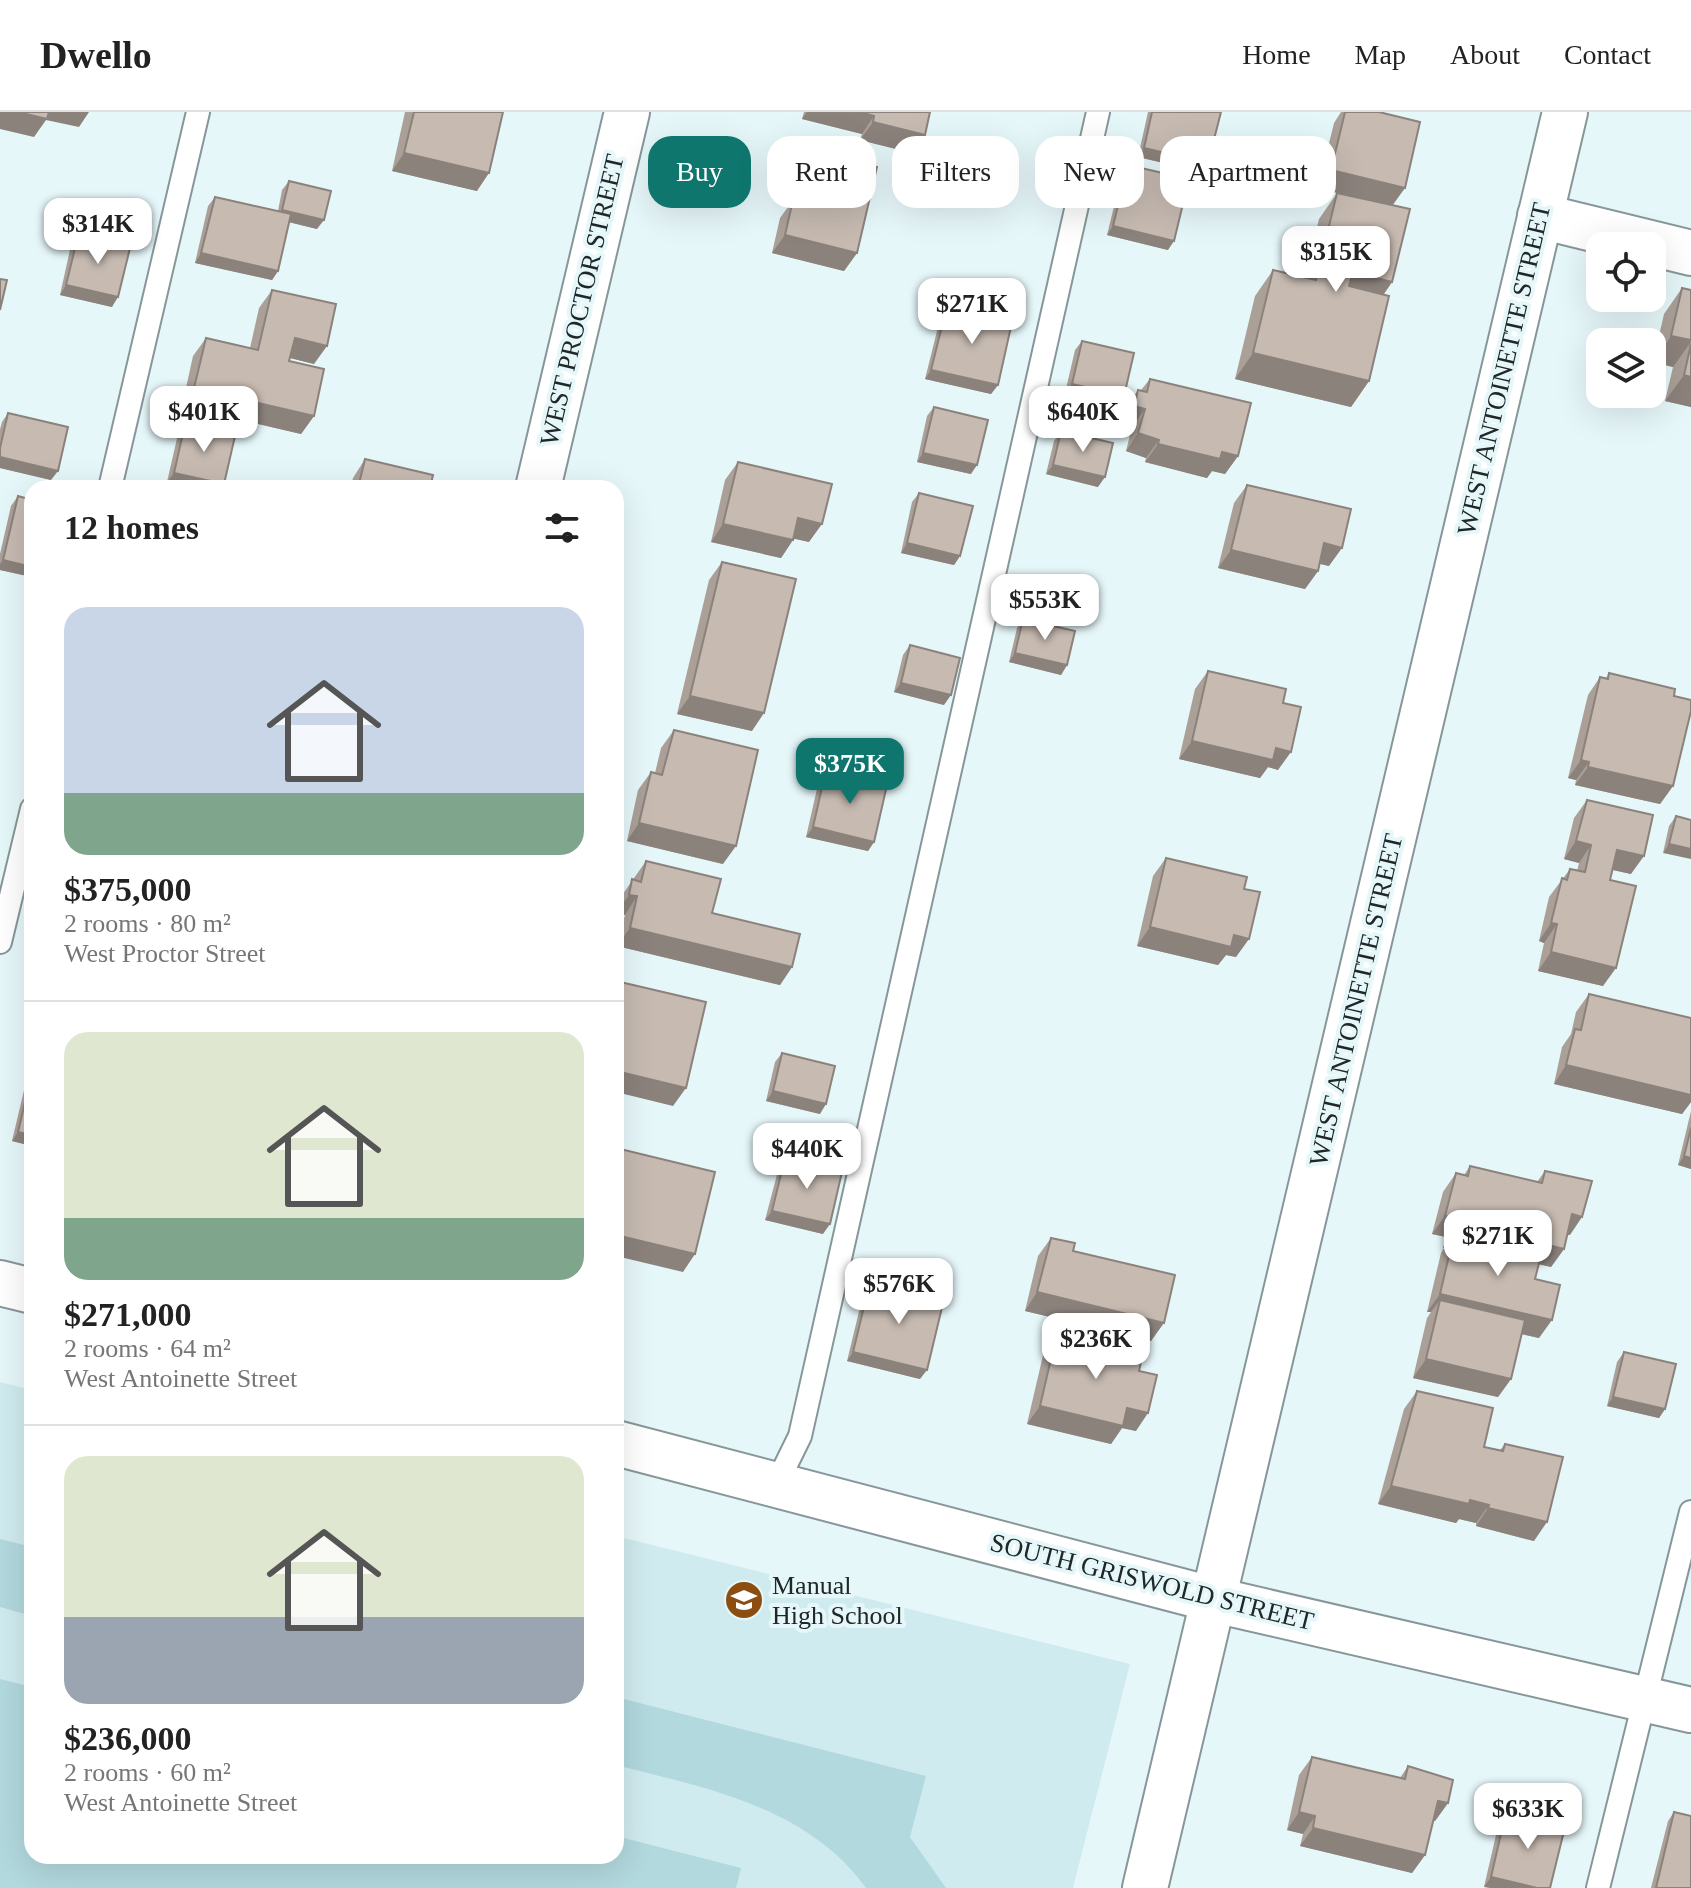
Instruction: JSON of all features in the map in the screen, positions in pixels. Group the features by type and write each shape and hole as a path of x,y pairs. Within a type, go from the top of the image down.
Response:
{"street":[{"name":"WEST PROCTOR STREET","path":"540,480 627,112"},
{"name":"WEST ANTOINETTE STREET","path":"1145,1888 1565,112"},
{"path":"1540,216 1691,253"},
{"path":"0,1283 24,1289"},
{"name":"SOUTH GRISWOLD STREET","path":"624,1445 1215,1600 1691,1710"}],"lane":[{"path":"112,480 198,112"},
{"path":"776,1485 800,1436 1098,112"},
{"path":"0,942 24,842"},
{"path":"1598,1888 1691,1512"}],"shaded area":[{"name":"Manual High School","path":"0,1382 24,1388 24,1864 624,1864 624,1538 1130,1664 1073,1888 0,1888"},
{"path":"0,1539 24,1545 24,1614 0,1607"},
{"path":"0,1679 24,1685 24,1864 624,1864 624,1838 741,1868 736,1888 0,1888"},
{"path":"624,1699 926,1776 910,1837 946,1888 866,1888 842,1860 815,1838 785,1820 753,1805 624,1767"}],"building":[{"path":"18,112 49,112 47,119"},
{"path":"414,112 503,112 489,173 404,153"},
{"path":"860,112 930,112 925,135 873,122 874,116"},
{"path":"1152,112 1221,112 1215,136 1160,136 1160,152 1144,148"},
{"path":"1345,112 1379,112 1420,122 1405,188 1336,171 1336,149"},
{"path":"1144,169 1160,172 1160,208 1182,208 1174,241 1113,226 1117,208 1144,208"},
{"path":"289,181 331,191 324,220 282,210"},
{"path":"1337,193 1410,209 1392,282 1353,272 1349,286 1389,296 1369,381 1253,353 1273,270 1316,280 1333,208 1336,208"},
{"path":"215,197 291,214 278,271 201,253"},
{"path":"791,208 867,208 857,253 785,235"},
{"path":"78,236 130,248 118,297 66,285"},
{"path":"0,279 7,280 0,310"},
{"path":"1682,288 1691,290 1691,340 1671,336"},
{"path":"272,290 336,304 327,346 295,338 289,361 324,369 314,416 194,388 206,338 258,350"},
{"path":"947,306 1012,322 998,385 931,370"},
{"path":"1082,341 1134,353 1124,396 1072,384"},
{"path":"1691,344 1691,377 1684,375"},
{"path":"1150,379 1251,403 1238,456 1222,452 1220,459 1158,444 1159,440 1138,433 1145,409 1134,406 1138,390 1147,392"},
{"path":"934,407 988,420 977,465 923,453"},
{"path":"8,413 68,427 58,471 0,457"},
{"path":"185,424 235,436 225,480 206,480 174,473"},
{"path":"1061,431 1113,443 1105,477 1053,465"},
{"path":"365,459 433,475 432,480 360,480"},
{"path":"738,462 832,484 822,524 798,518 793,540 723,524"},
{"path":"1247,485 1351,509 1342,548 1324,543 1318,571 1231,550"},
{"path":"919,493 973,506 960,556 907,543"},
{"path":"18,496 24,498 24,565 3,560"},
{"path":"722,562 796,579 764,713 690,696"},
{"path":"1023,619 1075,631 1067,665 1015,653"},
{"path":"910,645 960,658 951,695 901,683"},
{"path":"1208,671 1286,689 1283,703 1301,707 1291,752 1276,748 1273,760 1192,741"},
{"path":"1609,673 1675,689 1674,696 1691,700 1673,786 1588,767 1589,762 1581,760 1600,677 1608,679"},
{"path":"674,730 758,750 736,846 639,823 651,772 662,775"},
{"path":"826,770 887,785 874,842 813,827"},
{"path":"1587,800 1653,815 1644,856 1617,850 1610,880 1636,886 1616,968 1551,952 1557,924 1551,923 1562,878 1567,880 1570,869 1585,872 1591,845 1576,841"},
{"path":"1676,816 1691,820 1691,849 1669,844"},
{"path":"1166,858 1247,877 1244,889 1260,892 1249,939 1234,935 1231,947 1150,927"},
{"path":"646,861 721,879 712,913 800,934 792,967 630,928 637,896 629,895 632,879 641,882"},
{"path":"624,983 706,1002 686,1088 624,1073"},
{"path":"1589,994 1691,1018 1691,1095 1566,1065 1575,1029 1581,1030"},
{"path":"782,1053 835,1066 826,1104 773,1091"},
{"path":"24,1107 24,1133 18,1132"},
{"path":"1691,1128 1691,1158 1684,1156"},
{"path":"624,1150 715,1172 695,1254 624,1237"},
{"path":"785,1158 842,1172 830,1224 772,1211"},
{"path":"1470,1166 1542,1183 1545,1171 1592,1181 1582,1217 1572,1214 1564,1249 1536,1242 1534,1248 1456,1230 1458,1219 1445,1216 1456,1173 1468,1176"},
{"path":"1454,1234 1541,1255 1535,1279 1560,1285 1552,1320 1440,1294"},
{"path":"1051,1238 1075,1243 1073,1251 1175,1275 1164,1323 1037,1292"},
{"path":"870,1282 944,1299 927,1370 853,1352"},
{"path":"1440,1300 1525,1320 1511,1379 1426,1359"},
{"path":"1057,1333 1143,1353 1139,1371 1157,1375 1148,1413 1127,1408 1123,1426 1040,1406"},
{"path":"1624,1352 1676,1364 1665,1409 1613,1397"},
{"path":"1417,1391 1493,1408 1484,1447 1503,1451 1505,1444 1563,1457 1547,1522 1488,1508 1489,1505 1470,1500 1469,1504 1391,1486"},
{"path":"1312,1757 1405,1779 1408,1766 1453,1780 1448,1803 1438,1801 1425,1855 1313,1828 1315,1816 1299,1812"},
{"path":"1506,1812 1565,1827 1550,1888 1491,1877"},
{"path":"1674,1812 1691,1816 1691,1888 1656,1888"}],"place":[{"name":"Manual High School","path":"744,1600"}]}
